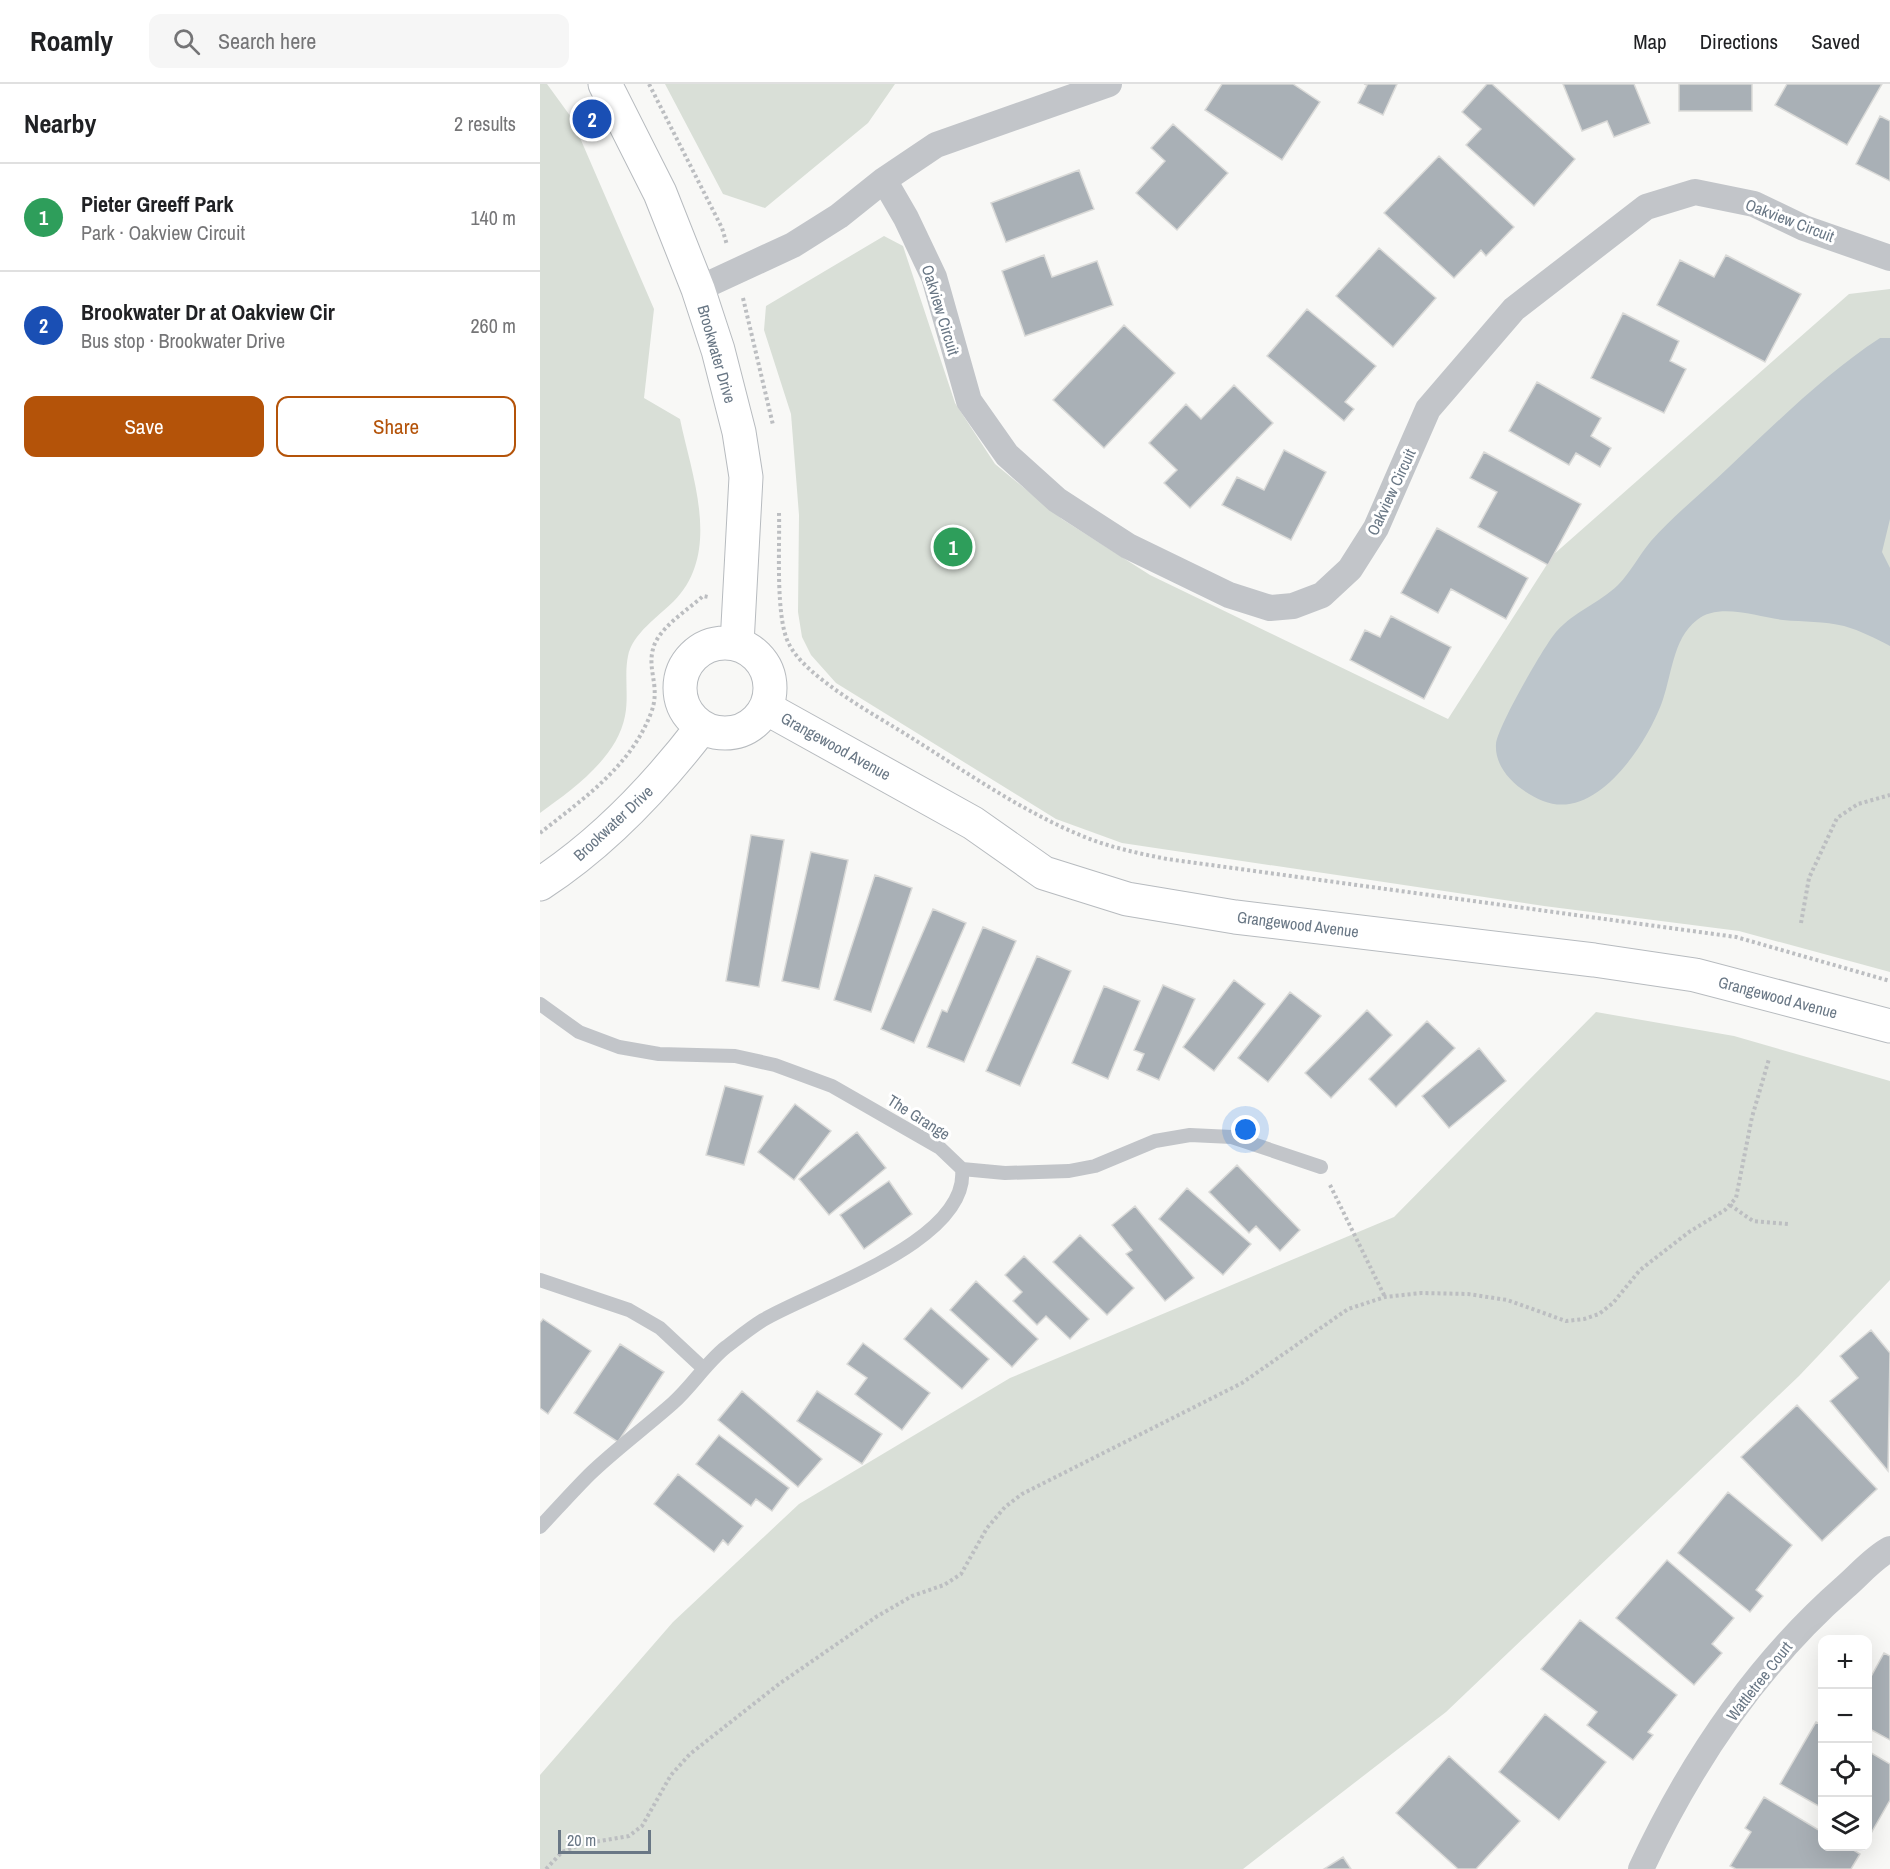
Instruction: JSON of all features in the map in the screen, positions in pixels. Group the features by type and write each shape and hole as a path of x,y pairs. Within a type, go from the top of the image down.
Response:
{"street":[{"name":"Brookwater Drive","path":"605,84 660,193 698,289 718,350 739,432 746,477 737,644"},
{"path":"698,289 793,245 839,216 884,180 936,145 1109,84"},
{"name":"Oakview Circuit","path":"884,180 906,218 934,277 969,401 1007,455 1057,500 1128,546 1229,595 1270,608 1293,606 1322,595 1350,569 1376,528 1428,409 1514,309 1646,207 1695,192 1754,204 1804,228 1890,258"},
{"path":"716,644 737,644 757,656 765,668 769,681 766,708 757,720 745,729 731,733 716,732 702,727 690,717 682,703 680,688 682,673 690,659 702,649 716,644"},
{"name":"Grangewood Avenue","path":"766,708 973,823 1044,873 1127,899 1235,917 1594,960 1695,975 1795,999 1884,1026"},
{"name":"Brookwater Drive","path":"540,884 594,844 627,813 670,768 702,727"},
{"name":"Wattletree Court","path":"1641,1869 1665,1817 1741,1698 1810,1618 1890,1549"}],"lane":[{"name":"The Grange","path":"540,1004 579,1032 619,1047 659,1054 735,1056 775,1065 832,1086 940,1148 962,1169"},
{"path":"540,1527 591,1474 675,1401 724,1349 762,1320 858,1276 891,1258 940,1221 957,1199 964,1184 962,1169 1005,1173 1069,1171 1095,1166 1155,1141 1191,1135 1232,1137 1321,1167"},
{"path":"540,1280 629,1310 660,1328 704,1369"}],"path":[{"path":"649,84 722,228 756,347 774,430"},
{"path":"779,507 783,612 788,643 795,654 833,687 999,793 1045,819 1108,846 1167,859 1736,937 1890,981"},
{"path":"540,832 614,772 636,742 657,697 653,649 659,638 702,596 783,612"},
{"path":"1801,923 1809,878 1837,818 1858,804 1890,795"},
{"path":"546,1869 562,1852 582,1844 629,1836 642,1826 671,1774 690,1754 779,1684 876,1617 912,1596 944,1585 961,1574 987,1528 1005,1507 1022,1494 1242,1383 1348,1309 1385,1297 1420,1293 1468,1294 1507,1300 1566,1321 1584,1320 1599,1314 1613,1303 1640,1270 1660,1253 1689,1232 1709,1222 1736,1198 1752,1117 1769,1059"},
{"path":"1321,1167 1385,1297"},
{"path":"1730,1204 1753,1221 1789,1224"}],"shaded area":[{"path":"540,84 547,84 571,117 654,309 644,398 680,419 696,489 700,513 700,537 697,560 689,581 674,601 640,633 631,648 627,663 625,716 613,746 579,783 540,813"},
{"path":"665,84 895,84 868,123 765,208 723,194"},
{"path":"884,236 903,246 955,403 995,464 1062,519 1150,575 1448,719 1553,555 1849,294 1890,289 1890,972 1739,931 1544,906 1122,843 1056,819 836,683 811,655 802,637 798,612 799,515 791,414 764,330 766,306"},
{"path":"1880,338 1890,338 1890,519 1882,552 1890,568 1890,646 1862,632 1836,624 1783,620 1727,611 1706,615 1697,620 1682,637 1654,722 1631,759 1616,776 1599,791 1582,801 1563,805 1543,801 1518,786 1504,772 1499,763 1496,744 1498,735 1522,687 1556,632 1571,618 1618,585 1660,531 1801,400 1840,367"},
{"path":"1596,1012 1734,1036 1890,1081 1890,1280 1799,1376 1446,1712 1243,1869 540,1869 540,1775 673,1622 799,1504 1010,1378 1394,1217"}],"building":[{"path":"1222,84 1293,84 1320,102 1282,160 1205,110"},
{"path":"1364,84 1397,84 1383,115 1358,103 1367,85"},
{"path":"1487,84 1492,84 1575,159 1534,206 1466,145 1481,129 1462,112"},
{"path":"1563,84 1634,84 1650,123 1614,137 1607,121 1582,131"},
{"path":"1679,84 1752,84 1752,111 1679,111"},
{"path":"1787,84 1882,84 1847,145 1775,105"},
{"path":"1880,116 1890,121 1890,181 1856,164"},
{"path":"1173,124 1228,173 1177,230 1136,193 1165,161 1151,148"},
{"path":"1439,156 1514,227 1486,256 1481,250 1454,278 1384,213"},
{"path":"1079,170 1094,209 1006,242 991,203"},
{"path":"1379,248 1436,298 1393,347 1336,296"},
{"path":"1044,255 1052,277 1097,261 1113,305 1025,336 1002,271"},
{"path":"1726,255 1801,294 1765,362 1657,305 1680,260 1714,277"},
{"path":"1307,309 1376,366 1345,402 1354,409 1344,421 1267,356"},
{"path":"1623,313 1679,341 1670,361 1686,369 1664,413 1591,378"},
{"path":"1124,325 1175,373 1104,448 1053,400"},
{"path":"1537,382 1601,418 1591,436 1611,448 1600,467 1576,453 1569,465 1509,431"},
{"path":"1234,385 1273,423 1190,508 1164,483 1177,470 1149,443 1186,404 1201,419"},
{"path":"1284,450 1326,472 1291,540 1222,505 1237,477 1264,490"},
{"path":"1484,452 1581,504 1548,565 1478,527 1497,492 1470,478"},
{"path":"1437,528 1528,578 1506,619 1451,589 1438,613 1401,593"},
{"path":"1391,616 1451,647 1424,699 1350,660 1365,630 1380,637"},
{"path":"751,835 784,840 759,987 726,981"},
{"path":"811,852 848,860 819,989 782,981"},
{"path":"875,875 912,888 871,1012 834,1000"},
{"path":"933,909 966,923 914,1043 881,1029"},
{"path":"983,927 1016,941 964,1062 927,1047 942,1010 947,1012"},
{"path":"1037,956 1071,971 1020,1086 986,1071"},
{"path":"1234,980 1265,1004 1214,1071 1183,1047"},
{"path":"1163,985 1195,999 1159,1080 1137,1070 1144,1054 1134,1050"},
{"path":"1104,986 1140,1001 1108,1079 1072,1063"},
{"path":"1290,992 1321,1016 1268,1082 1238,1058"},
{"path":"1367,1010 1392,1035 1331,1098 1305,1073"},
{"path":"1427,1021 1455,1048 1396,1107 1369,1079"},
{"path":"1479,1048 1506,1081 1449,1128 1422,1096"},
{"path":"725,1086 763,1096 744,1165 706,1155"},
{"path":"795,1104 831,1131 794,1180 758,1152"},
{"path":"857,1132 886,1168 829,1215 799,1179"},
{"path":"1237,1165 1300,1230 1280,1251 1256,1226 1249,1233 1209,1192"},
{"path":"889,1181 912,1214 864,1249 840,1215"},
{"path":"1187,1188 1251,1244 1223,1275 1159,1219"},
{"path":"1135,1206 1194,1278 1165,1301 1126,1254 1132,1250 1112,1225"},
{"path":"1080,1235 1134,1288 1107,1315 1053,1262"},
{"path":"1024,1256 1089,1319 1070,1339 1046,1316 1037,1325 1013,1301 1022,1292 1005,1275"},
{"path":"976,1281 1038,1339 1012,1367 950,1310"},
{"path":"931,1308 989,1359 962,1389 904,1339"},
{"path":"543,1319 591,1351 548,1414 540,1408 540,1323"},
{"path":"1871,1330 1890,1353 1888,1471 1830,1401 1858,1378 1840,1356"},
{"path":"863,1343 930,1393 902,1430 855,1394 867,1378 847,1364"},
{"path":"620,1344 664,1372 618,1442 574,1413"},
{"path":"742,1391 822,1459 798,1487 718,1420"},
{"path":"817,1391 882,1434 862,1464 797,1421"},
{"path":"1797,1405 1877,1489 1822,1541 1741,1457"},
{"path":"719,1435 789,1488 772,1511 756,1499 751,1506 696,1464"},
{"path":"678,1474 743,1526 728,1545 723,1540 714,1552 654,1504"},
{"path":"1728,1492 1792,1545 1756,1590 1763,1596 1750,1612 1678,1553"},
{"path":"1667,1560 1734,1618 1712,1644 1722,1653 1694,1685 1616,1618"},
{"path":"1580,1620 1677,1695 1648,1732 1653,1735 1633,1760 1587,1725 1597,1712 1541,1669"},
{"path":"1884,1653 1890,1656 1890,1740 1872,1730 1872,1675"},
{"path":"1545,1714 1606,1762 1559,1820 1499,1772"},
{"path":"1816,1722 1818,1723 1818,1806 1780,1784"},
{"path":"1872,1753 1890,1764 1890,1800 1872,1832"},
{"path":"1449,1756 1520,1821 1476,1869 1458,1869 1396,1813"},
{"path":"1764,1797 1818,1830 1818,1851 1855,1851 1860,1854 1851,1869 1736,1869 1730,1866 1751,1832 1745,1828"},
{"path":"1343,1857 1351,1869 1324,1869"}],"place":[{"name":"Brookwater Dr at Oakview Cir","path":"592,119"},
{"name":"Pieter Greeff Park","path":"953,547"}]}
